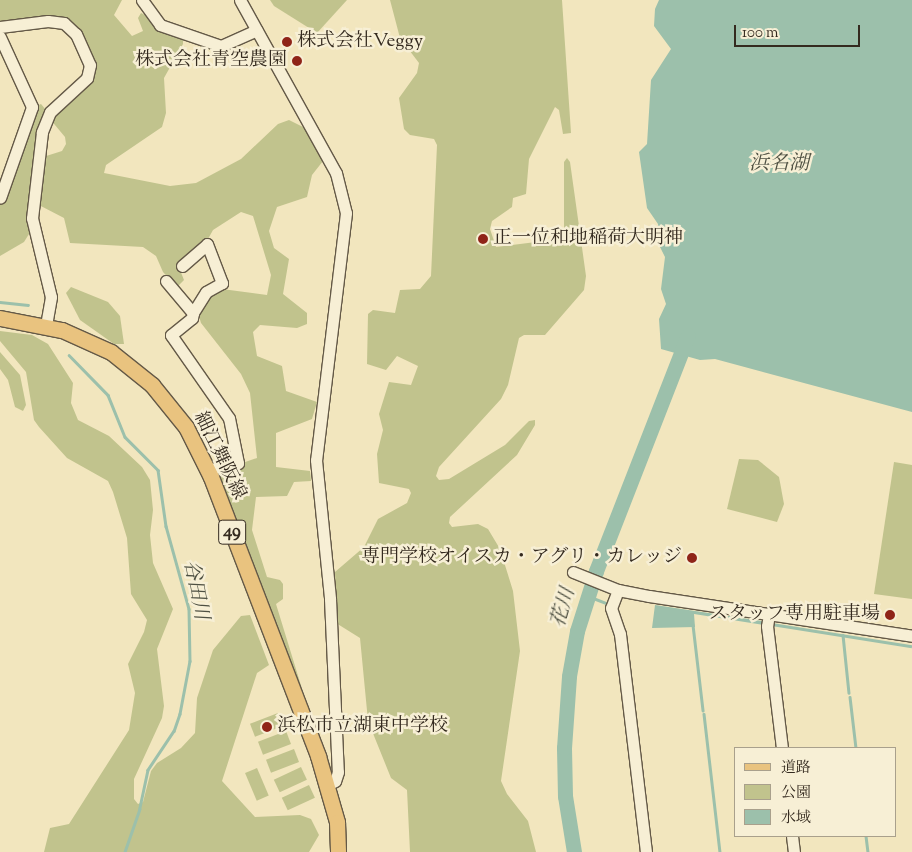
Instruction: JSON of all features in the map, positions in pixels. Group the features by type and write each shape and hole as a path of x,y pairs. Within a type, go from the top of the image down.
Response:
{"main road":[{"name":"細江舞阪線","path":"0,318 46,326 99,346 143,376 178,416 208,470 327,785 337,822 338,852"}],"street":[{"path":"142,0 160,25 180,29 214,44 227,45 257,30"},
{"path":"240,0 336,173 346,213 345,241 316,460 330,599 338,772 335,781 327,785"},
{"path":"0,27 48,21 64,23 76,34 90,65 87,78 50,112 42,132 32,218 51,297 46,326"},
{"path":"0,37 32,107 1,193"},
{"path":"182,266 207,244 222,282 206,292 192,318 171,335 228,413 238,463 208,470"},
{"path":"166,281 193,313"},
{"path":"573,572 616,590 912,636"},
{"path":"616,590 611,608 620,634 646,852"},
{"path":"769,614 767,626 782,747"},
{"path":"792,837 794,852"}],"green space":[{"path":"0,0 122,0 114,15 132,36 143,31 138,18 141,13 183,35 183,44 164,78 166,113 162,127 106,165 104,173 170,186 196,183 241,159 278,124 289,120 305,128 323,161 312,175 307,197 277,207 269,231 274,248 289,259 283,294 307,313 307,324 297,328 260,325 253,332 257,356 282,366 286,391 317,402 312,419 276,433 276,467 310,471 311,481 294,482 287,496 256,497 252,530 267,577 280,580 283,584 283,599 276,604 303,692 218,476 225,469 257,458 250,393 241,374 201,323 198,313 205,298 222,289 267,295 271,275 253,216 241,212 213,230 208,239 181,263 180,270 184,280 177,287 163,272 156,256 143,247 70,243 64,218 37,204 43,157 62,151 66,144 65,137 50,119 90,79 73,25 0,24"},
{"path":"270,0 347,0 317,33 274,6"},
{"path":"390,0 562,0 571,133 563,134 559,110 555,107 529,159 526,194 513,198 512,207 492,221 490,229 496,247 560,239 564,230 564,162 567,158 570,162 586,276 584,290 545,335 524,335 519,338 508,385 501,399 439,467 436,476 439,480 449,479 505,445 529,421 535,420 535,425 517,455 450,517 449,523 452,527 478,524 488,529 500,549 513,591 520,651 501,781 507,794 528,821 536,852 410,852 407,790 391,778 368,721 360,638 336,623 335,572 364,547 378,519 407,503 411,493 409,489 379,483 377,454 383,430 379,414 389,382 411,385 418,366 397,356 386,370 367,364 368,314 373,310 395,313 400,290 420,289 431,276 437,145 434,139 410,135 404,129 399,98 417,73 419,63 400,38"},
{"path":"41,104 46,110 29,234 24,242 0,256 0,203 35,107"},
{"path":"71,287 108,302 120,316 124,344 114,344 80,320 66,293"},
{"path":"0,331 32,335 48,344 73,383 71,403 78,420 109,436 142,467 150,480 153,510 150,535 153,563 173,609 157,649 164,706 162,718 134,779 134,799 138,804 143,802 151,771 157,763 181,748 195,733 197,698 213,650 241,616 250,615 269,665 257,673 222,781 255,817 300,815 311,819 319,835 309,852 44,852 50,828 69,824 129,730 135,693 128,664 144,632 147,620 131,594 127,538 108,481 67,458 39,427 34,420 26,372 0,341"},
{"path":"0,352 20,375 26,405 23,411 15,407 8,380 0,369"},
{"path":"739,459 758,460 779,477 784,504 777,522 727,509"},
{"path":"894,462 912,465 912,599 874,594"},
{"path":"278,713 283,726 255,737 250,724"},
{"path":"286,731 291,744 263,755 258,742"},
{"path":"294,749 299,762 271,773 266,760"},
{"path":"301,767 307,780 280,792 274,780"},
{"path":"257,768 269,796 257,801 245,773"},
{"path":"309,785 315,798 288,810 282,798"}],"water":[{"name":"浜名湖","path":"659,0 912,0 912,412 715,359 700,360 661,349 659,319 666,304 661,289 665,257 657,241 658,224 647,208 639,152 647,144 651,80 671,49 654,26 655,9"},
{"path":"655,605 762,621 764,625 694,614 695,627 652,628"},
{"path":"772,623 912,645 912,648 772,626"}],"waterway":[{"name":"谷田川","path":"0,302 28,305"},
{"name":"花川","path":"574,852 565,796 564,748 569,676 577,631 596,571 688,335"},
{"name":"谷田川","path":"69,355 108,395 125,437 158,470 166,526 189,609 190,661 180,714 174,731 148,770 140,809 125,852"},
{"path":"588,596 609,604"},
{"path":"693,625 703,710"},
{"path":"843,635 849,693"},
{"path":"850,697 856,747"},
{"path":"704,714 720,852"},
{"path":"866,837 868,852"}],"place":[{"name":"株式会社Veggy","path":"287,42"},
{"name":"株式会社青空農園","path":"297,61"},
{"name":"正一位和地稲荷大明神","path":"483,239"},
{"name":"専門学校オイスカ・アグリ・カレッジ","path":"692,558"},
{"name":"スタッフ専用駐車場","path":"890,615"},
{"name":"浜松市立湖東中学校","path":"267,727"}]}
